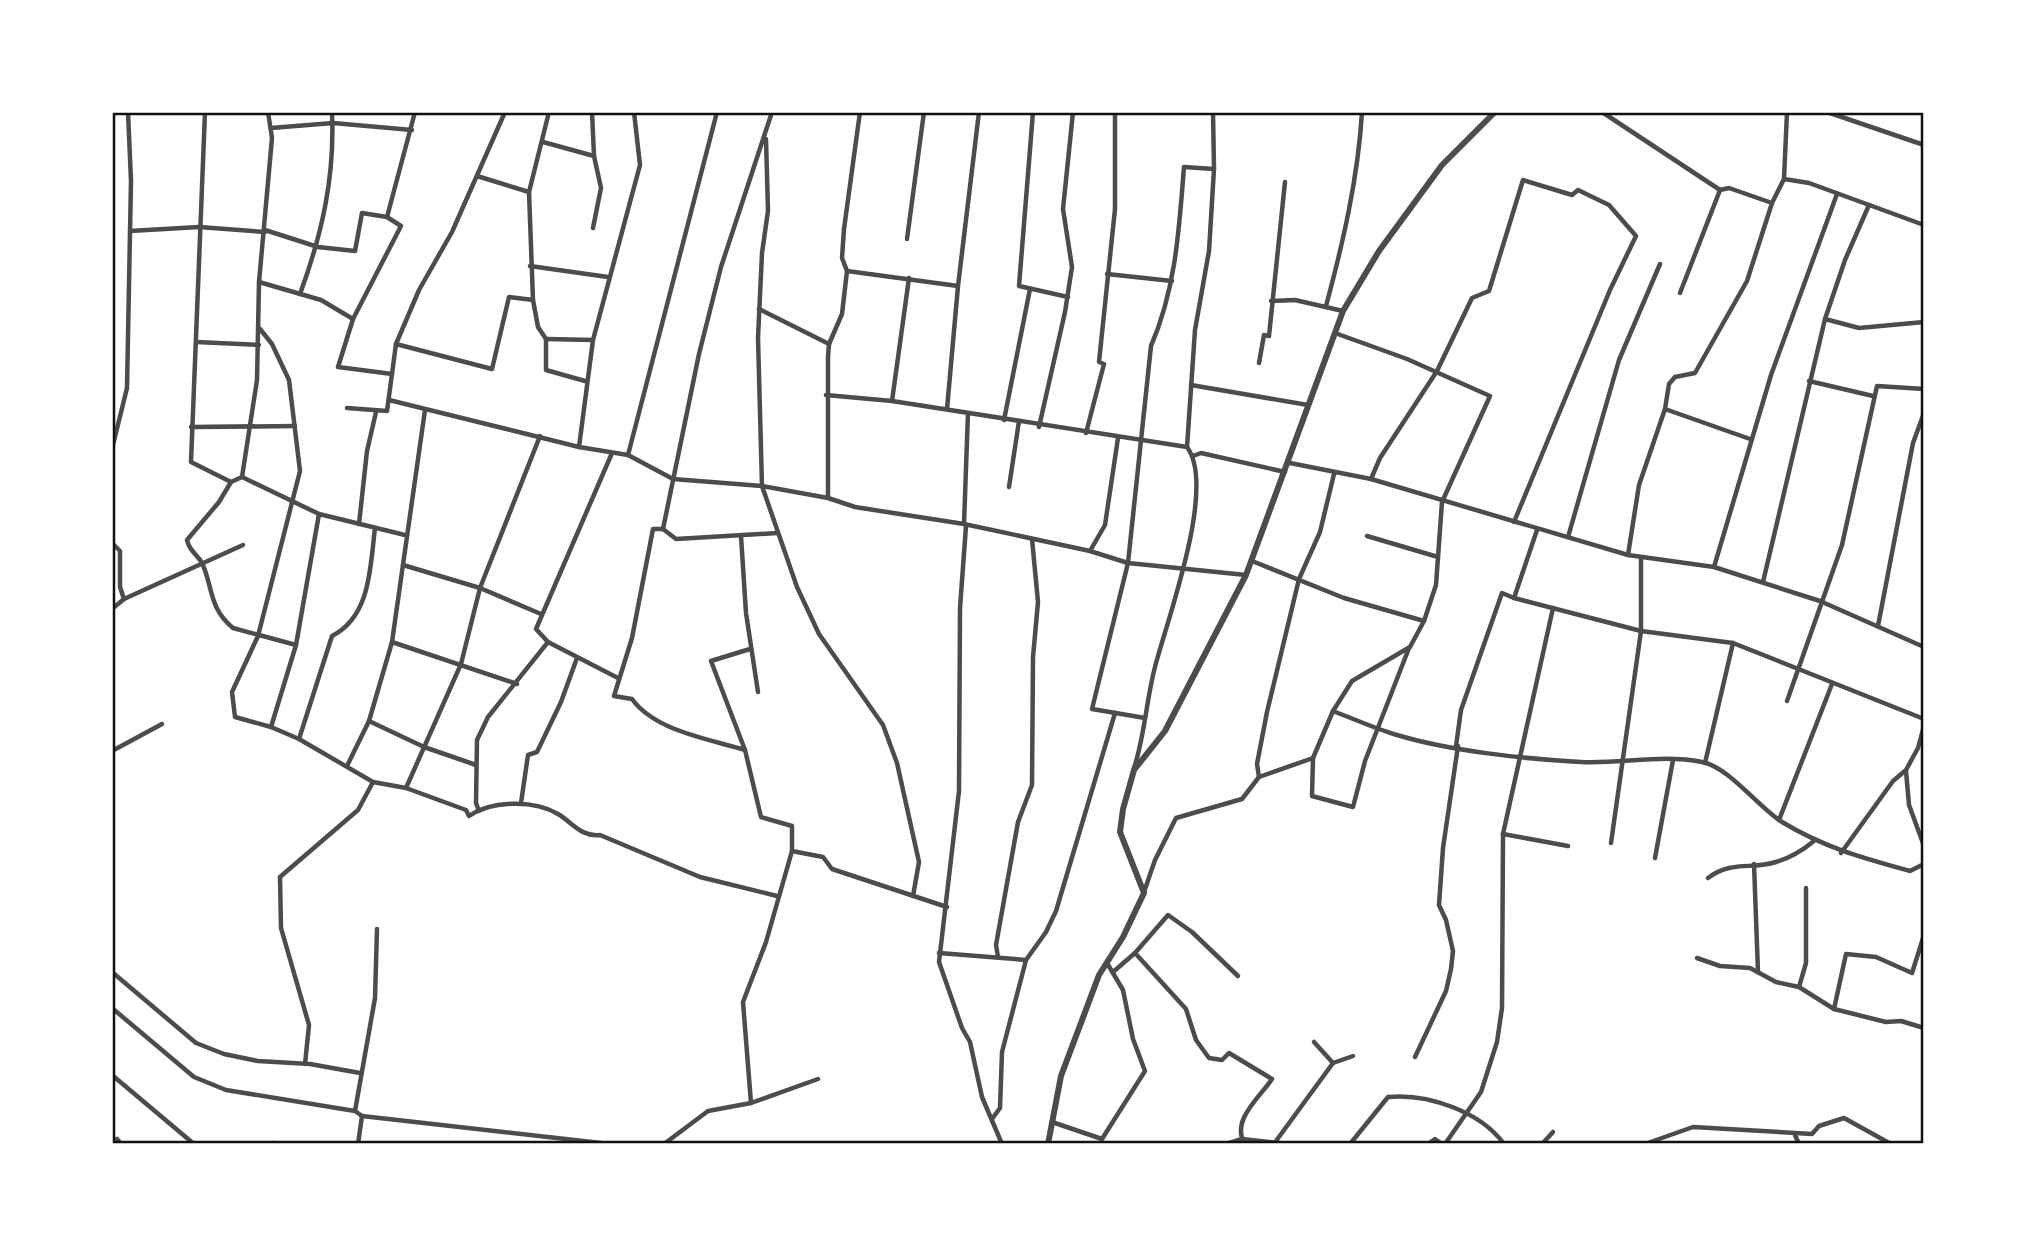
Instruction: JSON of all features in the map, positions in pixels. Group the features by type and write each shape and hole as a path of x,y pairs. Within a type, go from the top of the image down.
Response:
{"street":[{"path":"112,449 127,388 130,231 128,112"},
{"path":"205,112 191,462 231,482"},
{"path":"242,477 251,427 259,345 259,282 271,128 268,112"},
{"path":"300,294 318,247 331,177 332,112"},
{"path":"387,217 415,112"},
{"path":"347,408 387,411 396,344 419,290 446,244 505,112"},
{"path":"549,112 529,192 533,300 538,327 547,339 546,370 585,381"},
{"path":"592,112 594,156 601,188 593,228"},
{"path":"579,447 585,381 593,340 640,165 634,112"},
{"path":"628,455 716,112"},
{"path":"772,112 766,139 768,211 759,309 762,486 777,533 819,634 883,725 897,763 919,862 913,896"},
{"path":"828,498 826,395 829,344 842,314 848,271 842,258 844,229 860,112"},
{"path":"907,239 924,112"},
{"path":"947,409 958,286 979,112"},
{"path":"1033,112 1019,286 1068,297"},
{"path":"1039,427 1068,297 1072,267 1063,209 1073,112"},
{"path":"1086,433 1104,364 1099,362 1115,209 1115,112"},
{"path":"1144,892 1121,832 1123,809 1143,742 1155,667 1184,569 1198,477 1193,456 1187,447 1195,330 1209,251 1214,169 1213,112"},
{"path":"1326,306 1349,209 1362,112"},
{"path":"1134,769 1165,731 1246,575 1290,463 1308,405 1343,312 1379,251 1443,165 1495,112"},
{"path":"1602,112 1654,149 1720,190 1729,188 1772,202"},
{"path":"1628,555 1639,485 1665,409 1669,384 1675,377 1695,373 1747,281 1772,202 1784,179 1787,112"},
{"path":"1827,112 1924,145"},
{"path":"271,128 333,123 412,130"},
{"path":"663,529 722,267 753,164 766,139"},
{"path":"542,142 594,156"},
{"path":"1145,718 1092,709 1128,563 1152,345 1166,312 1177,254 1184,167 1214,169"},
{"path":"477,176 529,192"},
{"path":"1784,179 1837,194 1924,225"},
{"path":"1371,478 1380,458 1437,371 1472,298 1489,291 1523,180 1572,195 1578,190 1609,205 1635,233 1514,522"},
{"path":"1259,363 1264,335 1269,336 1285,181"},
{"path":"1680,293 1720,190"},
{"path":"1714,567 1750,439 1837,194"},
{"path":"1763,582 1825,320 1869,205"},
{"path":"130,231 200,227 265,231 318,247 355,251 362,213 387,217 401,226 353,319 338,367 392,374"},
{"path":"1568,537 1619,360 1660,264"},
{"path":"530,266 608,277"},
{"path":"848,271 958,286"},
{"path":"1107,274 1172,281"},
{"path":"892,401 909,278"},
{"path":"259,282 321,300 353,319"},
{"path":"1004,420 1030,289"},
{"path":"396,344 492,369 509,297 533,300"},
{"path":"1271,301 1295,300 1343,312"},
{"path":"759,309 829,344"},
{"path":"1825,320 1859,328 1924,322"},
{"path":"260,329 272,344 289,380 300,471 258,636 232,692 235,717 271,727 299,739 373,782 406,788 466,810 469,816 479,811 521,804 544,807 590,836 600,835 699,877 778,896"},
{"path":"1335,334 1437,371 1490,396 1442,502 1436,585 1424,621 1410,647 1364,761 1353,807 1312,796 1313,758 1333,711 1352,681 1410,647"},
{"path":"547,339 593,340"},
{"path":"196,342 259,345"},
{"path":"1809,381 1873,396"},
{"path":"1191,385 1308,405"},
{"path":"1787,701 1842,545 1877,386 1924,389"},
{"path":"826,395 892,401 1019,421 1039,427 1187,447"},
{"path":"389,400 579,447 628,455 673,478 762,486 828,498 855,507 965,525 1090,551 1128,563 1246,575"},
{"path":"1665,409 1750,439"},
{"path":"348,766 369,721 392,642 405,535 425,410"},
{"path":"359,524 367,451 376,412"},
{"path":"968,413 960,608 959,790 947,907 939,953 949,993 970,1042 973,1065 1002,1144"},
{"path":"1878,626 1913,443 1924,413"},
{"path":"1009,487 1019,421"},
{"path":"191,427 295,426"},
{"path":"406,788 461,664 480,588 540,436"},
{"path":"1090,551 1105,525 1118,438"},
{"path":"612,453 536,629 548,642 618,678"},
{"path":"1193,456 1201,453 1286,472"},
{"path":"1290,463 1334,474 1371,478 1442,502 1640,558 1714,567 1821,601 1924,647"},
{"path":"1259,777 1257,764 1264,725 1299,579 1320,532 1334,474"},
{"path":"296,645 258,636 227,624 209,593 202,564 189,548 187,540 219,502 231,482 242,477 319,514 405,535"},
{"path":"271,727 296,645 319,514"},
{"path":"299,739 332,636 343,630 361,609 375,528"},
{"path":"745,750 679,729 642,713 632,699 614,696 632,638 653,529 663,529 676,539 777,533"},
{"path":"1514,598 1537,530"},
{"path":"741,536 750,649 758,692"},
{"path":"1367,536 1438,557"},
{"path":"998,957 996,945 1018,822 1032,785 1033,657 1038,602 1032,539"},
{"path":"112,543 120,551 120,587 124,599"},
{"path":"112,609 124,599 243,545"},
{"path":"1611,843 1641,631 1640,558"},
{"path":"1252,561 1344,598 1424,621"},
{"path":"403,565 480,588 541,614"},
{"path":"1415,1057 1446,991 1451,969 1453,951 1446,920 1438,905 1461,710 1502,593 1641,631 1733,643 1924,719"},
{"path":"1429,1144 1434,1139 1443,1144 1481,1091 1497,1042 1502,1008 1503,834 1553,608"},
{"path":"392,642 517,684"},
{"path":"479,811 476,803 477,740 488,718 548,642"},
{"path":"1705,762 1733,643"},
{"path":"750,649 711,661 745,750 761,817 792,826 792,851 766,942 743,1002 751,1103"},
{"path":"521,804 528,755 537,752 561,702 577,658"},
{"path":"1779,820 1832,684"},
{"path":"1333,711 1397,735 1519,756 1623,764 1673,760 1705,762 1779,820 1814,841 1841,853 1910,872 1924,864"},
{"path":"991,1120 1000,1108 1002,1052 1026,960 1046,932 1056,912 1115,713"},
{"path":"369,721 424,747 476,765"},
{"path":"112,751 162,724"},
{"path":"1841,853 1893,781 1906,770 1918,748 1924,726"},
{"path":"1048,1144 1061,1076 1099,975 1144,892 1155,860 1176,818 1242,799 1259,777 1313,758"},
{"path":"1656,858 1673,760"},
{"path":"1906,770 1909,804 1924,846"},
{"path":"305,1064 309,1025 281,928 281,877 358,810 373,782"},
{"path":"1503,834 1568,846"},
{"path":"1708,878 1724,869 1774,863 1801,851 1814,841"},
{"path":"792,851 823,857 832,869 947,907"},
{"path":"1754,864 1758,972"},
{"path":"1799,986 1806,963 1806,888"},
{"path":"1113,972 1135,953 1168,915 1192,933 1238,976"},
{"path":"355,1111 375,998 377,929"},
{"path":"1834,1009 1846,954 1876,957 1912,973 1921,956 1924,935"},
{"path":"939,953 1026,960"},
{"path":"1135,953 1186,1009 1196,1040 1209,1058 1222,1060 1229,1053 1272,1079 1244,1114 1244,1141"},
{"path":"1697,958 1758,972 1776,982 1799,986 1834,1009 1924,1028"},
{"path":"1052,1122 1100,1142 1145,1071 1133,1039 1123,990 1107,962"},
{"path":"112,972 196,1043 224,1054 258,1061 305,1064 360,1073"},
{"path":"112,1008 194,1077 226,1090 355,1111 362,1116 610,1144"},
{"path":"1314,1042 1333,1063"},
{"path":"1276,1141 1333,1063 1353,1056"},
{"path":"112,1075 194,1144"},
{"path":"664,1144 708,1111 751,1103 818,1079"},
{"path":"1350,1144 1388,1097 1400,1096 1467,1111 1496,1133 1504,1144"},
{"path":"358,1144 362,1116"},
{"path":"1645,1144 1693,1127 1812,1134 1819,1126 1844,1118 1891,1144"},
{"path":"1542,1144 1553,1132"},
{"path":"1796,1135 1799,1144"},
{"path":"1226,1144 1244,1141 1276,1141 1289,1144"}]}
